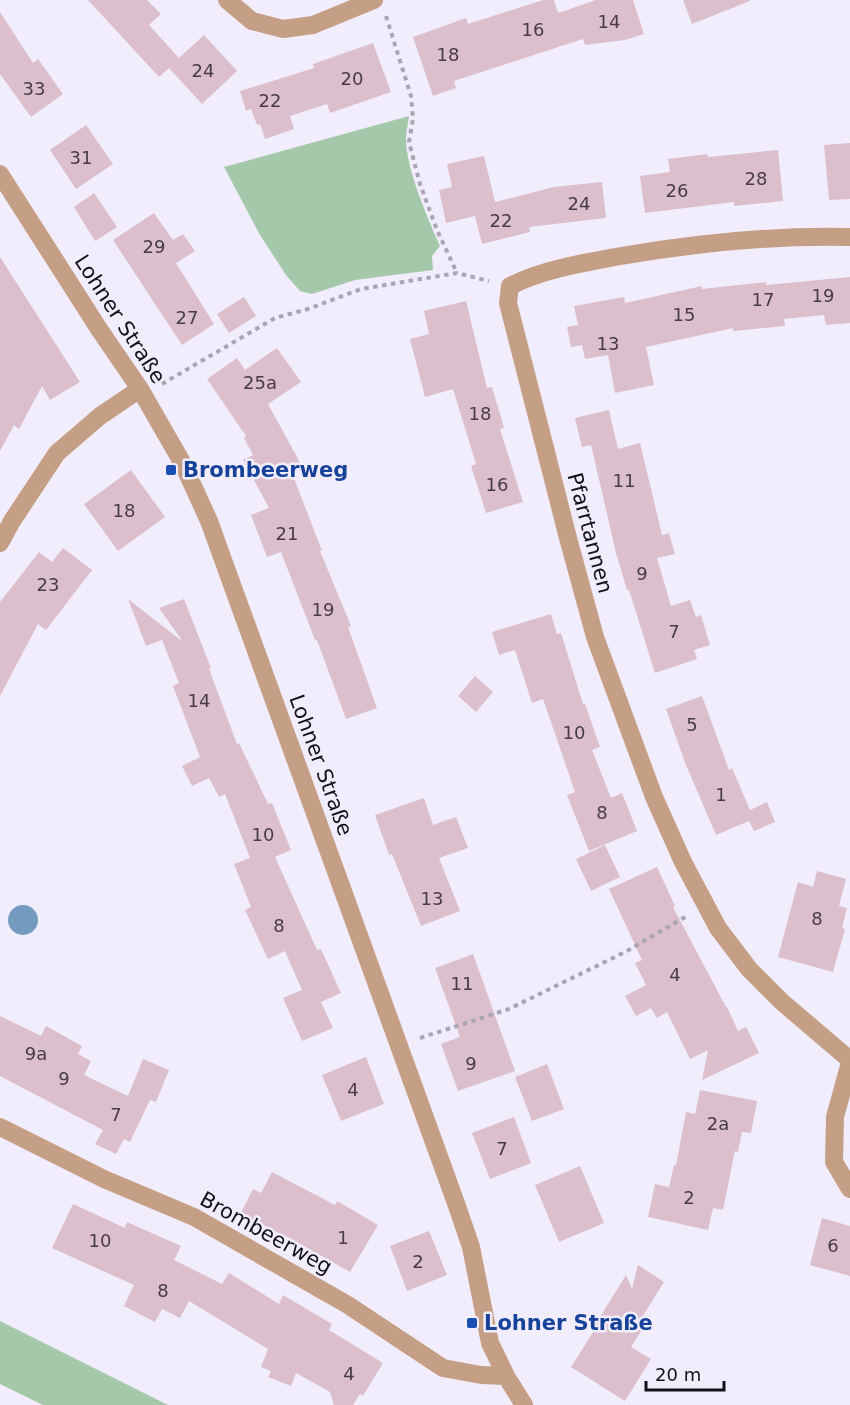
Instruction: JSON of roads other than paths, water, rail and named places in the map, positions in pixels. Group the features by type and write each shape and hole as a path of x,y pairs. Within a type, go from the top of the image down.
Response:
{"street":[{"path":"227,0 252,21 283,29 313,25 379,5"},
{"name":"Lohner Straße","path":"0,174 99,329 142,391 183,464 209,521 471,1248 490,1343 506,1376 524,1405"},
{"name":"Pfarrtannen","path":"850,237 763,238 676,247 588,262 529,277 510,286 508,303 594,637 654,797 683,862 718,928 749,969 782,1002 850,1061"},
{"path":"0,543 57,453 100,416 142,391"},
{"path":"850,1061 835,1117 834,1162 850,1189"},
{"name":"Brombeerweg","path":"0,1127 104,1179 194,1217 348,1305 443,1368 481,1375 506,1376"}],"water":[{"path":"23,905 34,909 38,920 34,931 23,935 12,931 8,920 12,909"}],"place":[{"name":"Brombeerweg","path":"171,470"},
{"name":"Lohner Straße","path":"472,1323"}]}
